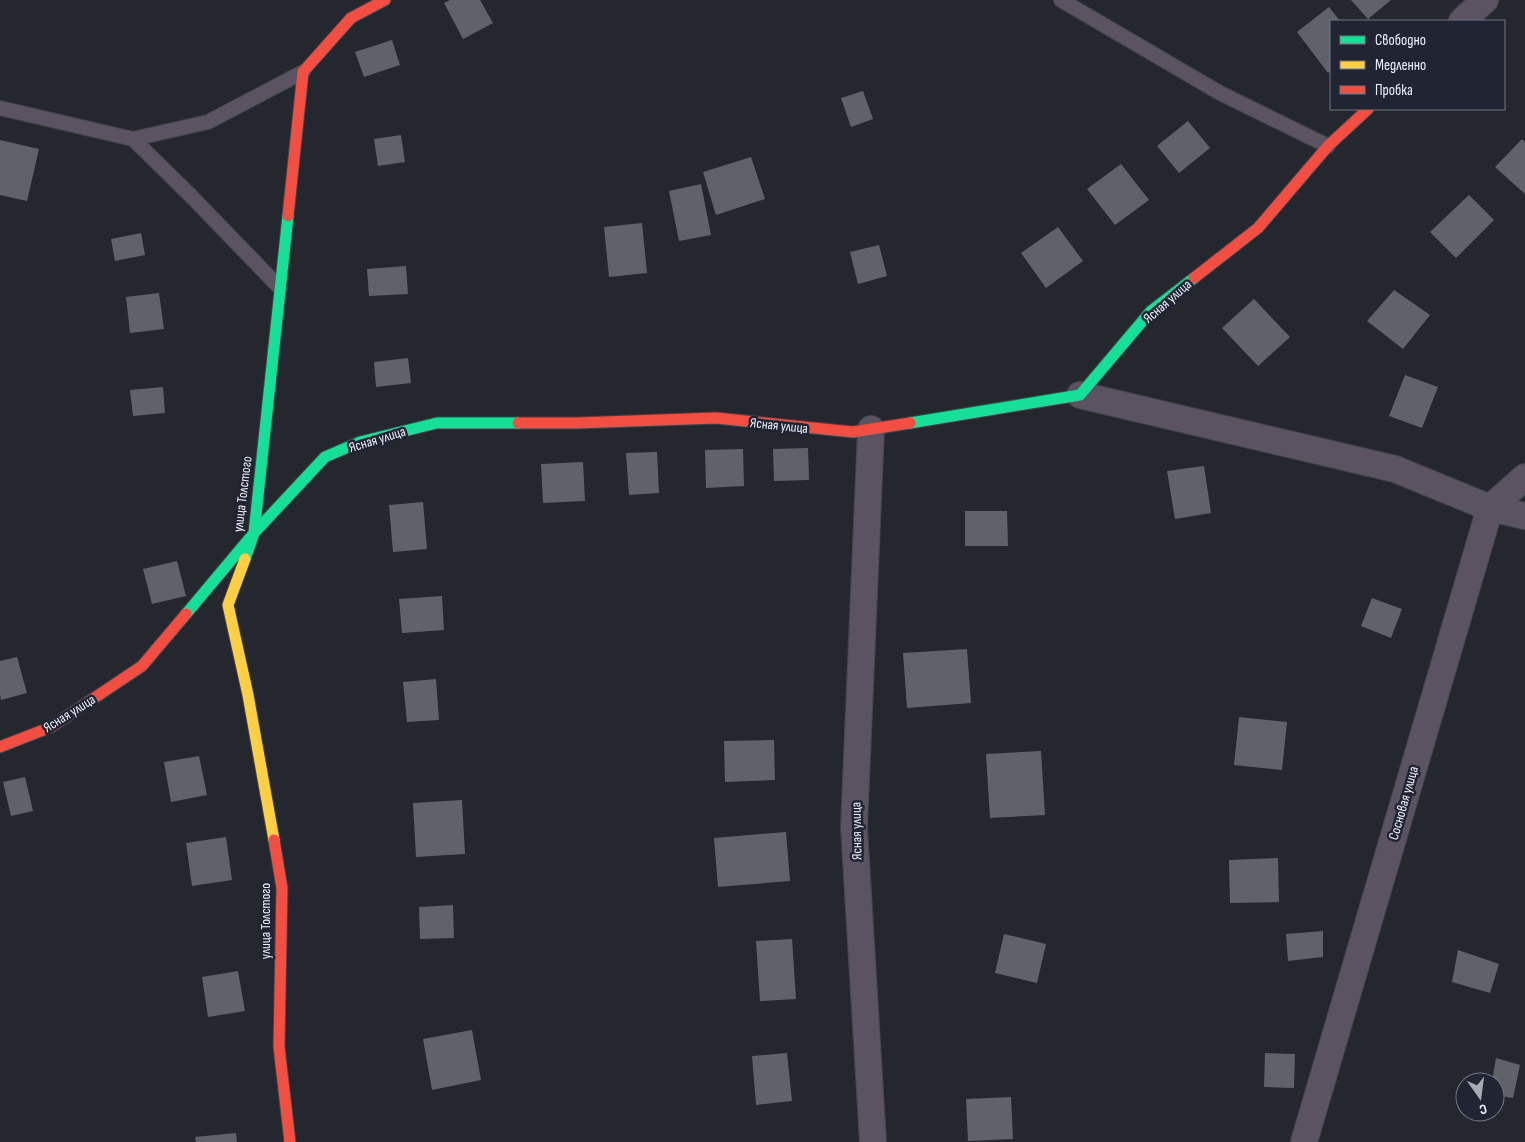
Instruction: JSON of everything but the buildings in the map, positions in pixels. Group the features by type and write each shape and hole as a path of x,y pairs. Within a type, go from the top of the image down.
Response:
{"street":[{"path":"303,72 351,18 385,0"},
{"path":"1463,20 1485,0"},
{"name":"улица Толстого","path":"290,1142 279,1047 282,888 248,694 228,605 254,533 303,72"},
{"name":"Ясная улица","path":"0,747 52,728 142,666 254,533 325,457 360,442 437,423 577,423 716,418 853,432 1080,395 1151,312 1258,228 1328,146 1367,110"},
{"path":"1080,395 1395,469 1490,508 1525,516"},
{"name":"Ясная улица","path":"871,429 854,827 873,1142"},
{"path":"1490,508 1525,477"},
{"name":"Сосновая улица","path":"1304,1142 1490,508"}],"lane":[{"path":"1061,0 1220,93 1328,146"},
{"path":"0,108 133,139 208,122 303,72"},
{"path":"133,139 280,288"}],"traffic: fast":[{"path":"245,559 254,533 288,216"},
{"path":"910,423 1080,395 1151,311 1194,278"},
{"path":"186,614 254,533 325,457 360,442 437,423 518,423"}],"traffic: slow":[{"path":"245,559 228,605 248,695 274,840"}],"traffic: jam":[{"path":"288,216 303,72 351,18 385,0"},
{"path":"1194,278 1258,228 1328,146 1367,110"},
{"path":"518,423 716,418 853,432 910,423"},
{"path":"0,747 51,727 142,666 186,614"},
{"path":"274,840 282,888 279,1047 290,1142"}]}
